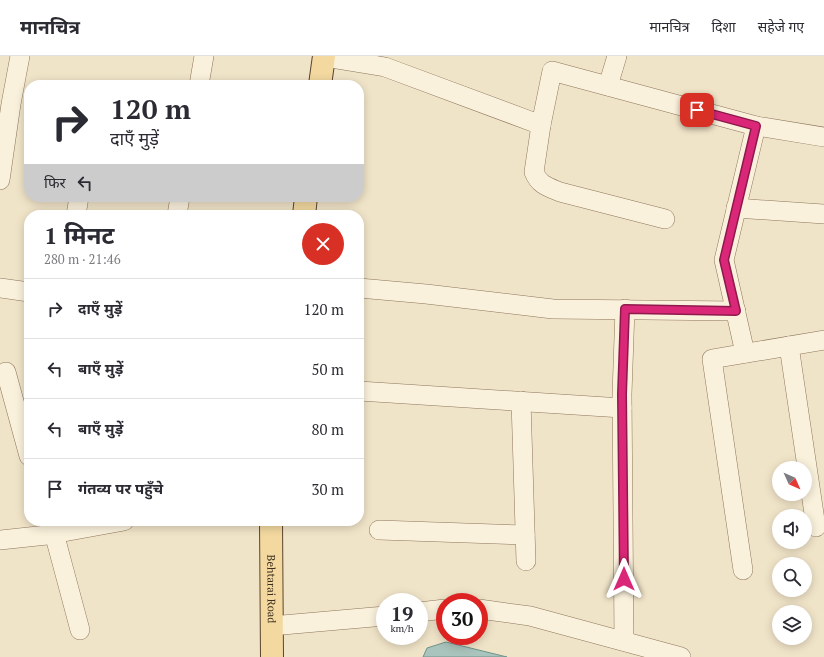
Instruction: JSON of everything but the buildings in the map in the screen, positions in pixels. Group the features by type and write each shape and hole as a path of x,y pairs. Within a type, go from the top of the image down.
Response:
{"main road":[{"path":"321,80 324,57"},
{"name":"Behtarai Road","path":"271,526 272,657"}],"street":[{"path":"0,180 7,89 20,56"},
{"path":"200,80 204,56"},
{"path":"608,86 617,56"},
{"path":"324,57 385,67 541,125"},
{"path":"665,219 560,192 546,187 537,179 534,172 541,125 552,71 756,126 824,137"},
{"path":"745,353 724,260 756,126"},
{"path":"736,208 824,214"},
{"path":"0,288 24,291"},
{"path":"364,288 553,309 736,311"},
{"path":"624,641 622,408 625,309"},
{"path":"743,570 712,359 824,340"},
{"path":"789,346 816,527"},
{"path":"6,372 24,424"},
{"path":"364,391 622,408"},
{"path":"521,401 526,561"},
{"path":"0,540 45,530 74,526"},
{"path":"45,530 80,630"},
{"path":"379,530 525,535"},
{"path":"488,610 530,616 681,657"},
{"path":"271,626 376,617"}],"water":[{"path":"436,645 458,645 507,657 423,657 427,648"}],"route":[{"path":"624,579 622,394 625,309 736,311 724,260 756,126 697,110"}]}
